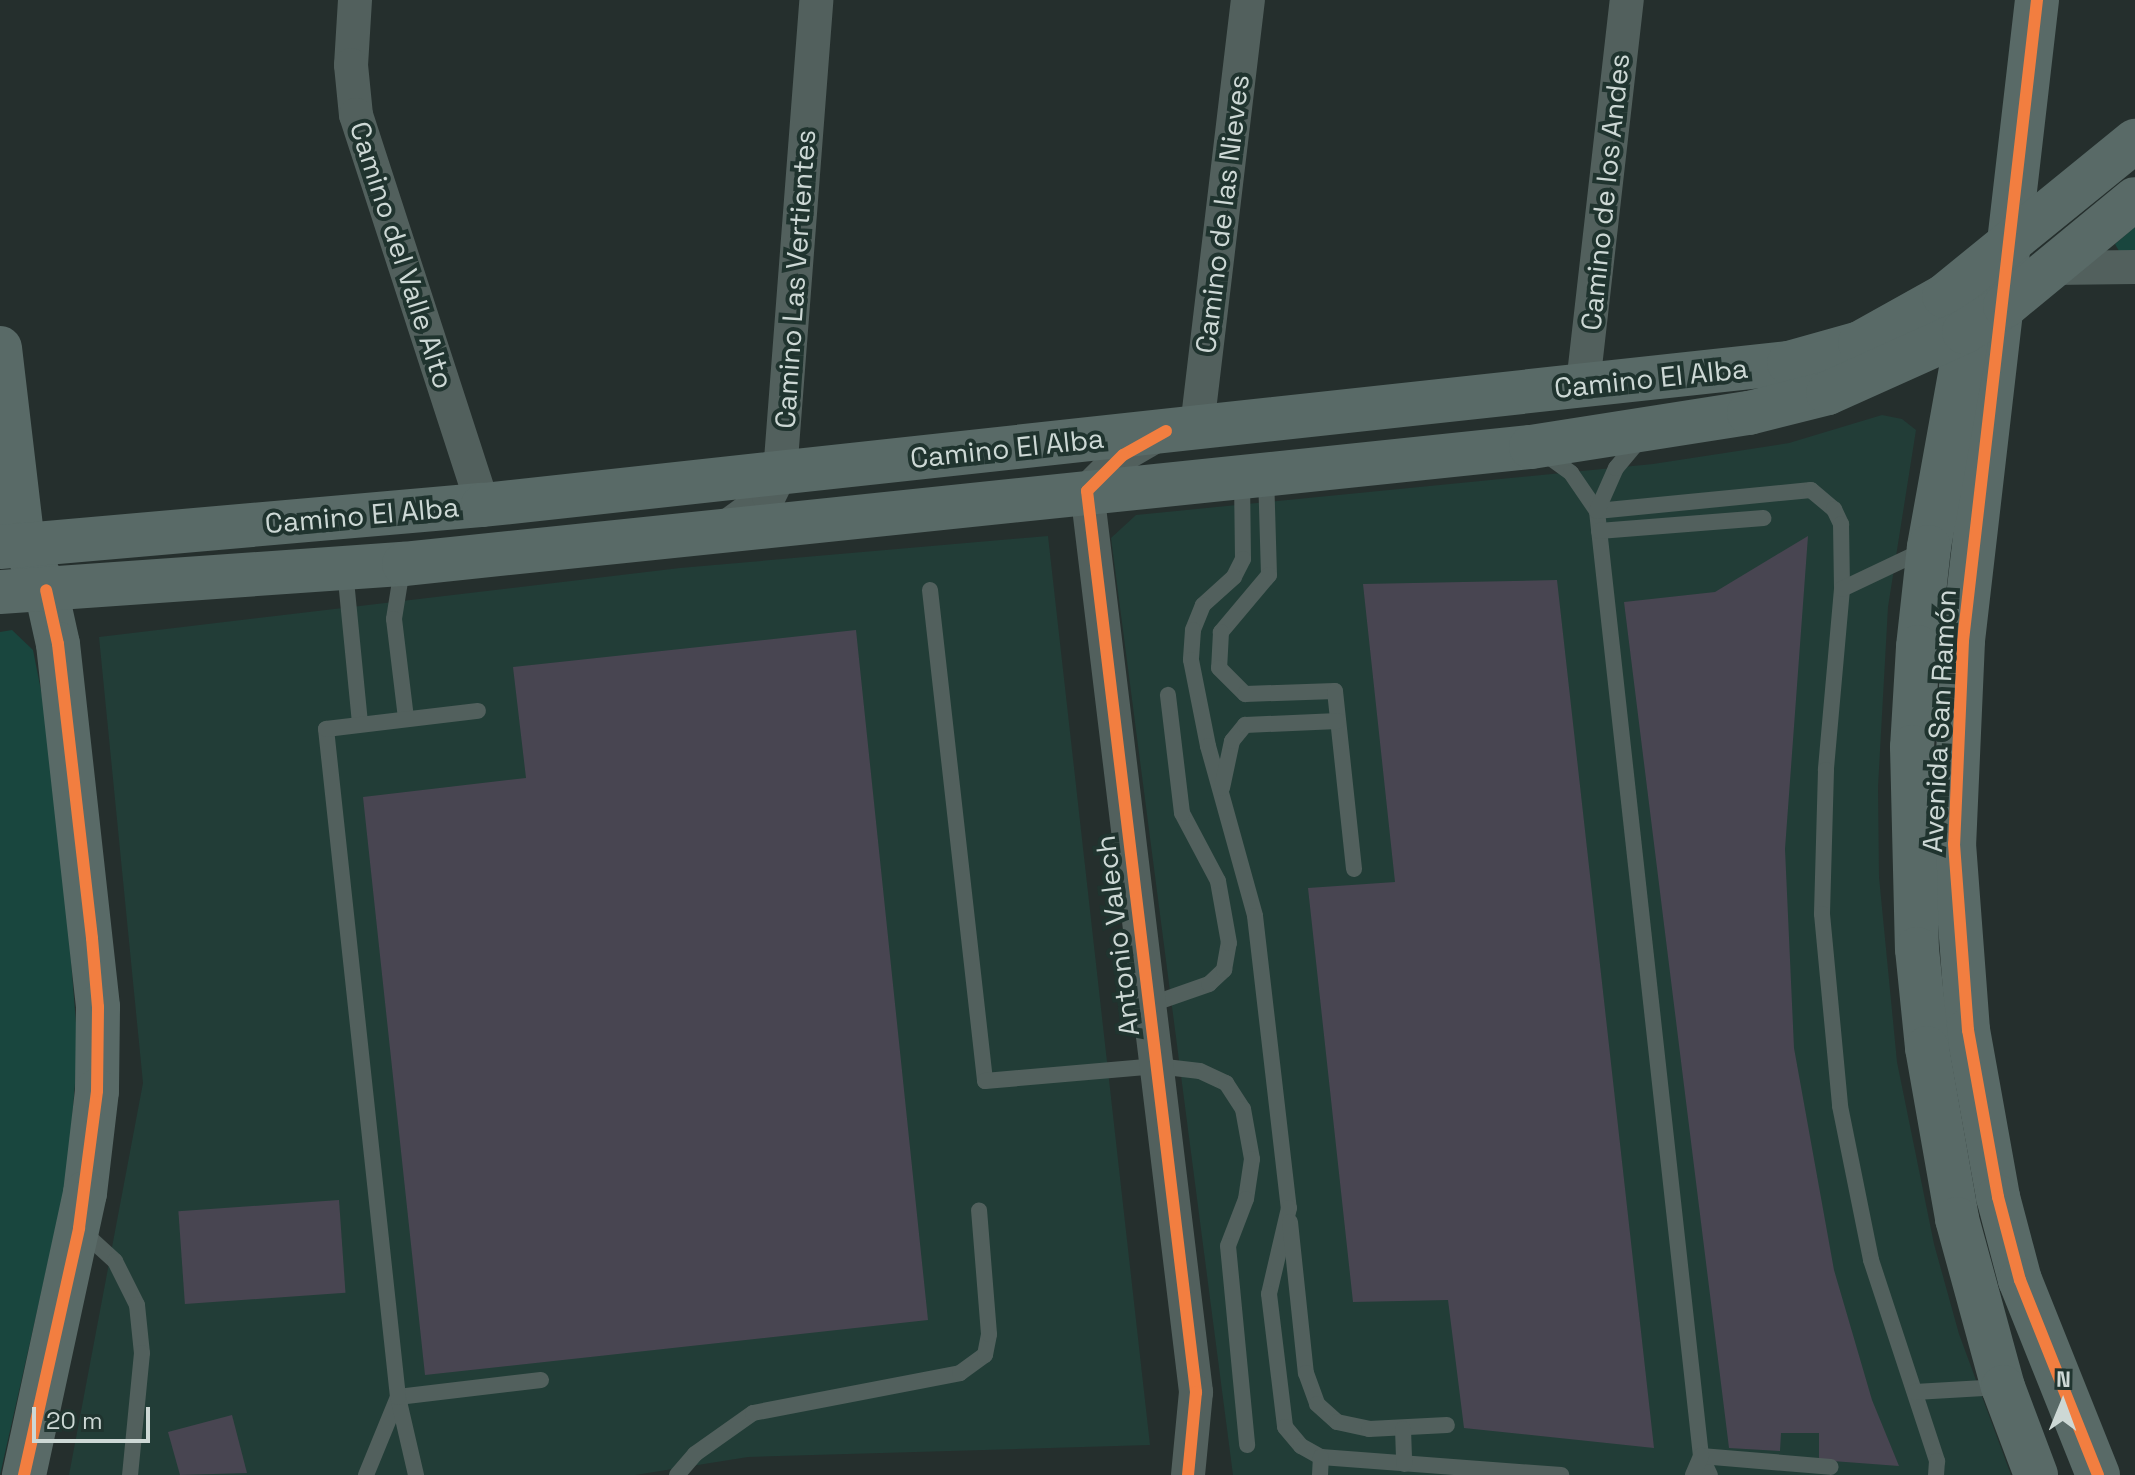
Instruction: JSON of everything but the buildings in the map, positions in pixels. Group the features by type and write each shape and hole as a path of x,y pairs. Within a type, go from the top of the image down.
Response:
{"main road":[{"name":"Avenida San Ramón","path":"2037,0 2004,235 2005,306 1973,540 1956,742 1959,945 1981,1114 2020,1280 2098,1475"},
{"name":"Camino El Alba","path":"12,546 483,505 1583,384 1827,354 1893,328 2004,235 2135,141"},
{"name":"Camino El Alba","path":"0,592 404,564 1531,447 1650,429 1828,393 1964,332 2005,306 2135,199"},
{"name":"Avenida San Ramón","path":"2004,235 1964,332 1929,547 1912,747 1917,949 1927,1048 1954,1205 2003,1387 2036,1475"},
{"path":"0,348 12,546 46,590 58,644 98,1007 97,1091 79,1228 24,1475"},
{"path":"345,568 375,538 434,509"}],"street":[{"name":"Camino del Valle Alto","path":"355,0 351,65 356,115 483,505"},
{"name":"Camino Las Vertientes","path":"780,473 816,0"},
{"name":"Camino de las Nieves","path":"1181,429 1248,0"},
{"name":"Camino de los Andes","path":"1583,384 1627,0"},
{"path":"2052,268 2135,267"},
{"path":"1087,491 1123,455 1181,429"},
{"path":"721,531 769,496 780,473"},
{"name":"Antonio Valech","path":"1087,491 1196,1392 1188,1475"}],"lane":[{"path":"1597,511 1616,468 1650,429"},
{"path":"1531,447 1571,473 1597,511 1704,1475"},
{"path":"1254,474 1269,575 1221,632 1219,668 1245,694 1335,691 1354,869"},
{"path":"1254,474 1243,559 1234,577 1203,605 1193,630 1191,660 1221,791 1255,916 1306,1373 1313,1397 1337,1422 1403,1429 1447,1425"},
{"path":"1597,511 1811,490 1834,509 1841,524 1842,589 1826,770 1822,914 1840,1106 1871,1260 1937,1461 1936,1475"},
{"path":"1599,531 1763,518"},
{"path":"1842,589 1929,547"},
{"path":"404,564 395,589 394,619 406,718"},
{"path":"345,568 360,723"},
{"path":"930,590 985,1081 1157,1066 1200,1071 1226,1083 1249,1131 1252,1159 1246,1199 1228,1246 1247,1445"},
{"path":"1149,1005 1209,984 1224,970 1229,943 1218,881 1182,813 1168,695"},
{"path":"416,1475 398,1397 326,729 478,711"},
{"path":"1221,791 1232,741 1245,725 1338,721"},
{"path":"1218,881 1245,877"},
{"path":"1249,1131 1278,1128"},
{"path":"1289,1208 1269,1294 1278,1395 1285,1427 1301,1446 1321,1457 1561,1475"},
{"path":"677,1475 695,1454 753,1413 960,1373 985,1355 989,1334 979,1210"},
{"path":"79,1228 115,1261 137,1305 142,1353 130,1475"},
{"path":"398,1397 541,1380"},
{"path":"1915,1392 2003,1387"},
{"path":"366,1475 398,1397"},
{"path":"1403,1429 1404,1464"},
{"path":"1701,1456 1831,1467"},
{"path":"1320,1475 1321,1457"}],"shaded area":[{"path":"2135,227 2135,258 2123,258 2115,244"},
{"path":"1882,415 1902,419 1916,430 1888,607 1878,787 1879,877 1897,1062 1934,1244 1959,1334 2011,1475 1233,1475 1111,538 1136,515 1653,464 1789,443"},
{"path":"1048,536 1150,1445 748,1457 635,1475 69,1475 143,1083 99,637 680,568"},
{"path":"12,630 33,650 55,761 78,1048 67,1179 0,1475 0,632"}],"cycle path":[{"path":"2037,0 1963,641 1954,844 1968,1030 1998,1197 2020,1280 2098,1475"},
{"path":"1166,431 1123,455 1087,491 1196,1392 1188,1475"},
{"path":"24,1475 79,1228 97,1091 98,1007 92,938 58,644 46,590"}]}
